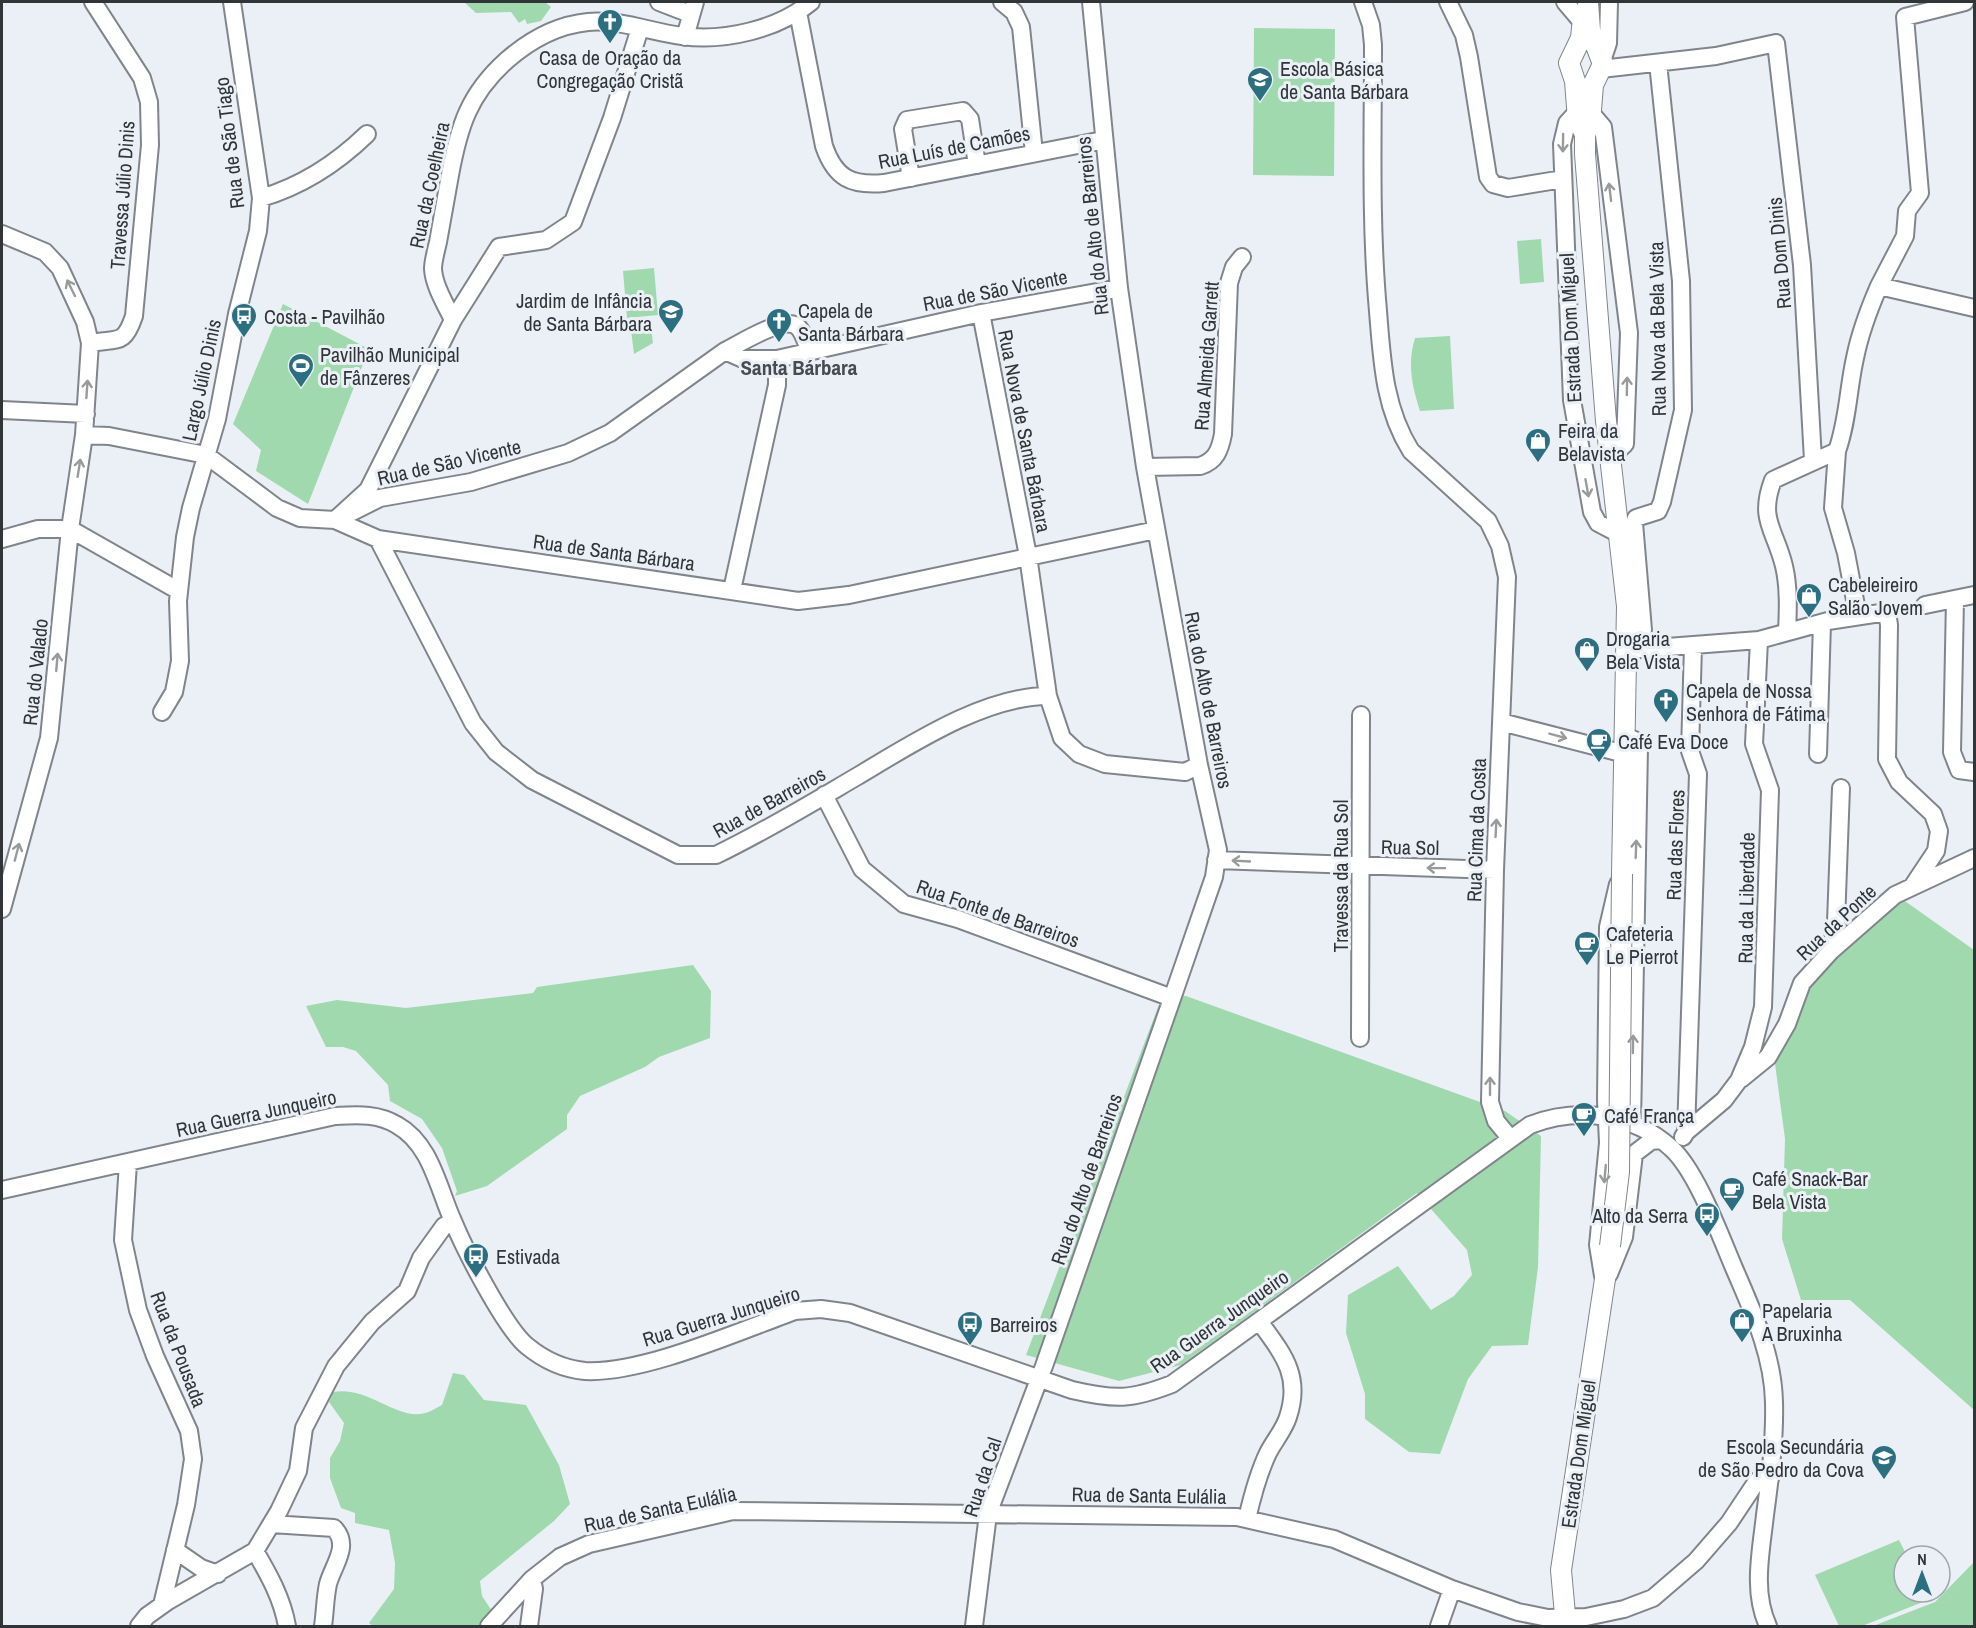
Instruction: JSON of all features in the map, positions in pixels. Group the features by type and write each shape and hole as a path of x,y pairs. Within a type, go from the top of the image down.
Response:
{"main road":[{"name":"Estrada Dom Miguel","path":"1565,1622 1561,1570 1610,1246 1619,1163 1622,874 1628,643 1587,188 1584,112 1570,57 1581,38 1587,2"},
{"name":"Estrada Dom Miguel","path":"1584,112 1604,60 1590,30 1587,2"},
{"path":"1573,73 1582,78 1604,60 1587,45 1576,48"}],"street":[{"name":"Travessa Júlio Dinis","path":"90,343 122,339 128,334 134,316 150,145 149,102 142,78 93,2"},
{"name":"Rua de São Tiago","path":"232,2 261,198 258,231 237,314"},
{"path":"659,2 693,8 684,37"},
{"path":"1002,2 1014,12 1021,27 1034,153"},
{"name":"Rua do Alto de Barreiros","path":"1038,1380 1214,877 1218,850 1199,765 1145,467 1119,288 1091,2"},
{"name":"Rua Cima da Costa","path":"1364,2 1371,25 1373,45 1372,248 1383,382 1402,437 1411,451 1488,521 1500,546 1507,577 1495,870 1490,1102 1496,1121 1510,1138"},
{"path":"1448,2 1464,34 1488,177 1492,184 1500,188 1508,188 1563,179"},
{"path":"1565,2 1582,22"},
{"name":"Estrada Dom Miguel","path":"1604,60 1609,2"},
{"path":"1858,616 1846,553 1833,508 1837,451 1844,430 1854,359 1869,310 1905,236 1906,211 1920,193 1905,17 1965,2"},
{"name":"Rua Luís de Camões","path":"804,7 831,165 848,179 862,185 911,178 1103,140"},
{"name":"Rua da Coelheira","path":"453,320 433,270 457,137 466,113 482,84 523,46 554,30 589,21 684,37 722,35 760,28 804,7"},
{"path":"335,520 368,490 453,320 499,247 546,240 573,222 612,118 640,28"},
{"name":"Rua Dom Dinis","path":"1658,63 1716,56 1776,43 1802,265 1813,460"},
{"path":"1604,60 1658,63"},
{"name":"Rua Nova da Bela Vista","path":"1628,643 1643,630 1634,523 1636,518 1658,511 1662,502 1683,410 1681,281 1658,63"},
{"path":"911,178 903,129 907,120 963,111 970,119 977,165"},
{"name":"Estrada Dom Miguel","path":"1610,458 1625,444 1629,333 1603,128 1584,112 1563,132 1572,400 1592,512 1598,523 1619,534"},
{"path":"261,198 323,171 367,135"},
{"path":"2,234 45,252 60,268 85,322 90,343 84,435"},
{"name":"Rua Almeida Garrett","path":"1145,467 1200,466 1209,464 1218,453 1222,434 1230,282 1234,267 1242,257"},
{"path":"1879,286 1974,308"},
{"name":"Rua de São Vicente","path":"725,351 743,359 777,359 981,313 1119,288"},
{"name":"Rua Nova de Santa Bárbara","path":"981,313 1028,556 1048,696"},
{"name":"Largo Júlio Dinis","path":"162,712 174,692 180,661 179,591 189,518 217,419 237,314"},
{"name":"Rua de São Vicente","path":"335,520 380,498 471,482 567,453 610,433 725,351 775,327 791,324 800,329 809,350"},
{"path":"732,590 777,385 777,359"},
{"path":"2,410 86,414"},
{"name":"Rua de Santa Bárbara","path":"84,435 109,436 206,456 277,508 300,518 335,520 378,538 798,601 849,595 1156,530"},
{"name":"Rua do Valado","path":"2,909 49,738 70,529 84,435"},
{"path":"1787,632 1789,606 1784,566 1767,518 1765,500 1773,480 1837,451"},
{"path":"2,539 38,529 70,529 179,591"},
{"name":"Rua de Barreiros","path":"378,538 473,723 496,752 532,780 678,855 716,855 824,795 916,740 998,704 1030,696 1048,696"},
{"path":"1925,605 1974,595"},
{"path":"1955,599 1952,752 1959,770 1974,772"},
{"path":"1628,643 1693,646 1759,640 1822,623 1887,612 1889,625 1887,759 1899,782 1933,814 1939,831 1936,851 1912,887"},
{"path":"1818,754 1822,623"},
{"name":"Rua da Liberdade","path":"1686,1132 1724,1100 1739,1080 1753,1047 1763,1006 1767,952 1770,790 1754,744 1759,640"},
{"name":"Rua das Flores","path":"1686,1132 1698,774 1690,751 1693,646"},
{"path":"1048,696 1062,738 1079,754 1105,764 1185,772 1199,765"},
{"name":"Travessa da Rua Sol","path":"1360,1038 1361,715"},
{"path":"1501,722 1626,745"},
{"name":"Estrada Dom Miguel","path":"1604,1282 1622,1247 1634,1154 1630,1123 1639,747 1636,741 1626,745"},
{"path":"1831,951 1836,922 1841,788"},
{"name":"Rua Fonte de Barreiros","path":"824,795 862,869 904,904 958,920 1172,998"},
{"name":"Rua da Ponte","path":"1739,1080 1768,1057 1787,1024 1802,983 1831,951 1895,895 1974,858"},
{"name":"Rua Sol","path":"1216,860 1495,870"},
{"name":"Estrada Dom Miguel","path":"1604,1282 1598,1245 1608,1143 1606,1116 1608,927 1614,891 1622,874"},
{"name":"Rua Guerra Junqueiro","path":"2,1190 335,1116 369,1114 398,1125 422,1145 453,1221 499,1308 525,1345 553,1364 585,1371 628,1367 795,1311 821,1309 850,1313 1038,1380 1106,1398 1140,1397 1172,1384 1530,1125 1546,1119 1569,1115 1606,1116 1630,1123 1666,1144"},
{"path":"1666,1144 1686,1132"},
{"path":"1634,1154 1651,1141 1666,1144 1691,1174 1757,1320 1768,1359 1774,1401 1770,1479 1758,1584 1768,1626"},
{"name":"Rua da Pousada","path":"128,1163 123,1240 138,1310 189,1431 193,1459 186,1505 162,1605"},
{"path":"139,1626 147,1616 162,1605 255,1551 298,1471 304,1428 336,1366 372,1322 407,1291 422,1258 444,1226 453,1221"},
{"path":"1246,1519 1267,1455 1288,1419 1293,1394 1290,1373 1279,1345 1259,1321"},
{"name":"Rua da Cal","path":"974,1626 988,1514 1038,1380"},
{"name":"Rua de Santa Eulália","path":"489,1626 532,1579 560,1557 589,1544 733,1511 1246,1519 1334,1539 1452,1589 1518,1612 1565,1622 1624,1609 1653,1598 1696,1562 1729,1522 1757,1481 1770,1479"},
{"path":"271,1524 334,1528 340,1534 342,1547 328,1585 323,1626"},
{"path":"175,1550 201,1568 218,1574"},
{"path":"255,1551 274,1584 284,1608 287,1626"},
{"path":"529,1626 534,1589 532,1579"},
{"path":"1439,1626 1452,1589"}],"green space":[{"path":"464,2 545,2 551,7 541,21 527,24 525,19 519,23 511,12 476,13"},
{"path":"1254,28 1335,29 1334,176 1253,175"},
{"path":"1541,239 1544,282 1520,284 1517,241"},
{"path":"654,268 658,315 627,318 623,271"},
{"name":"Pavilhão Municipal de Fânzeres","path":"283,304 369,349 308,504 256,471 261,450 233,424"},
{"path":"650,320 653,343 634,354 630,322"},
{"path":"1450,336 1454,409 1420,411 1411,375 1411,357 1415,338"},
{"path":"1902,899 1974,950 1974,1410 1850,1300 1801,1300 1782,1239 1785,1139 1774,1056 1813,979 1861,930"},
{"path":"693,965 711,991 710,1038 659,1057 645,1067 580,1096 567,1115 567,1129 487,1186 455,1196 457,1191 442,1148 422,1119 390,1101 388,1085 356,1051 343,1047 326,1047 306,1006 337,1000 406,1008 533,993 537,987"},
{"path":"1163,994 1186,996 1505,1111 1541,1136 1538,1267 1528,1345 1492,1346 1468,1379 1440,1454 1409,1452 1365,1419 1365,1394 1346,1333 1348,1295 1398,1266 1431,1310 1454,1296 1472,1275 1467,1250 1417,1193 1181,1365 1119,1381 1026,1355"},
{"path":"453,1373 464,1375 484,1400 526,1405 559,1465 570,1504 554,1521 480,1581 482,1596 494,1614 481,1626 373,1626 369,1623 394,1589 395,1563 389,1530 355,1523 355,1513 341,1508 330,1478 330,1458 340,1441 344,1423 329,1402 333,1392 346,1392 371,1398 404,1412 425,1413 442,1405"},
{"path":"1899,1540 1901,1544 1892,1544 1892,1604 1918,1604 1862,1626 1839,1626 1815,1575"},
{"path":"1974,1562 1974,1626 1873,1626 1930,1604 1952,1604 1952,1585"}],"place":[{"name":"Casa de Oração da Congregação Cristã","path":"610,45"},
{"name":"Escola Básica de Santa Bárbara","path":"1260,103"},
{"name":"Jardim de Infância de Santa Bárbara","path":"671,335"},
{"name":"Costa - Pavilhão","path":"244,339"},
{"name":"Capela de Santa Bárbara","path":"779,344"},
{"name":"Pavilhão Municipal de Fânzeres","path":"301,389"},
{"name":"Feira da Belavista","path":"1538,464"},
{"name":"Cabeleireiro Salão Jovem","path":"1809,619"},
{"name":"Drogaria Bela Vista","path":"1587,673"},
{"name":"Capela de Nossa Senhora de Fátima","path":"1666,724"},
{"name":"Café Eva Doce","path":"1599,764"},
{"name":"Cafeteria Le Pierrot","path":"1587,967"},
{"name":"Café França","path":"1584,1138"},
{"name":"Café Snack-Bar Bela Vista","path":"1732,1213"},
{"name":"Alto da Serra","path":"1707,1238"},
{"name":"Estivada","path":"476,1279"},
{"name":"Papelaria A Bruxinha","path":"1742,1344"},
{"name":"Barreiros","path":"970,1347"},
{"name":"Escola Secundária de São Pedro da Cova","path":"1884,1481"}],"district":[{"name":"Santa Bárbara","path":"799,367"}]}
